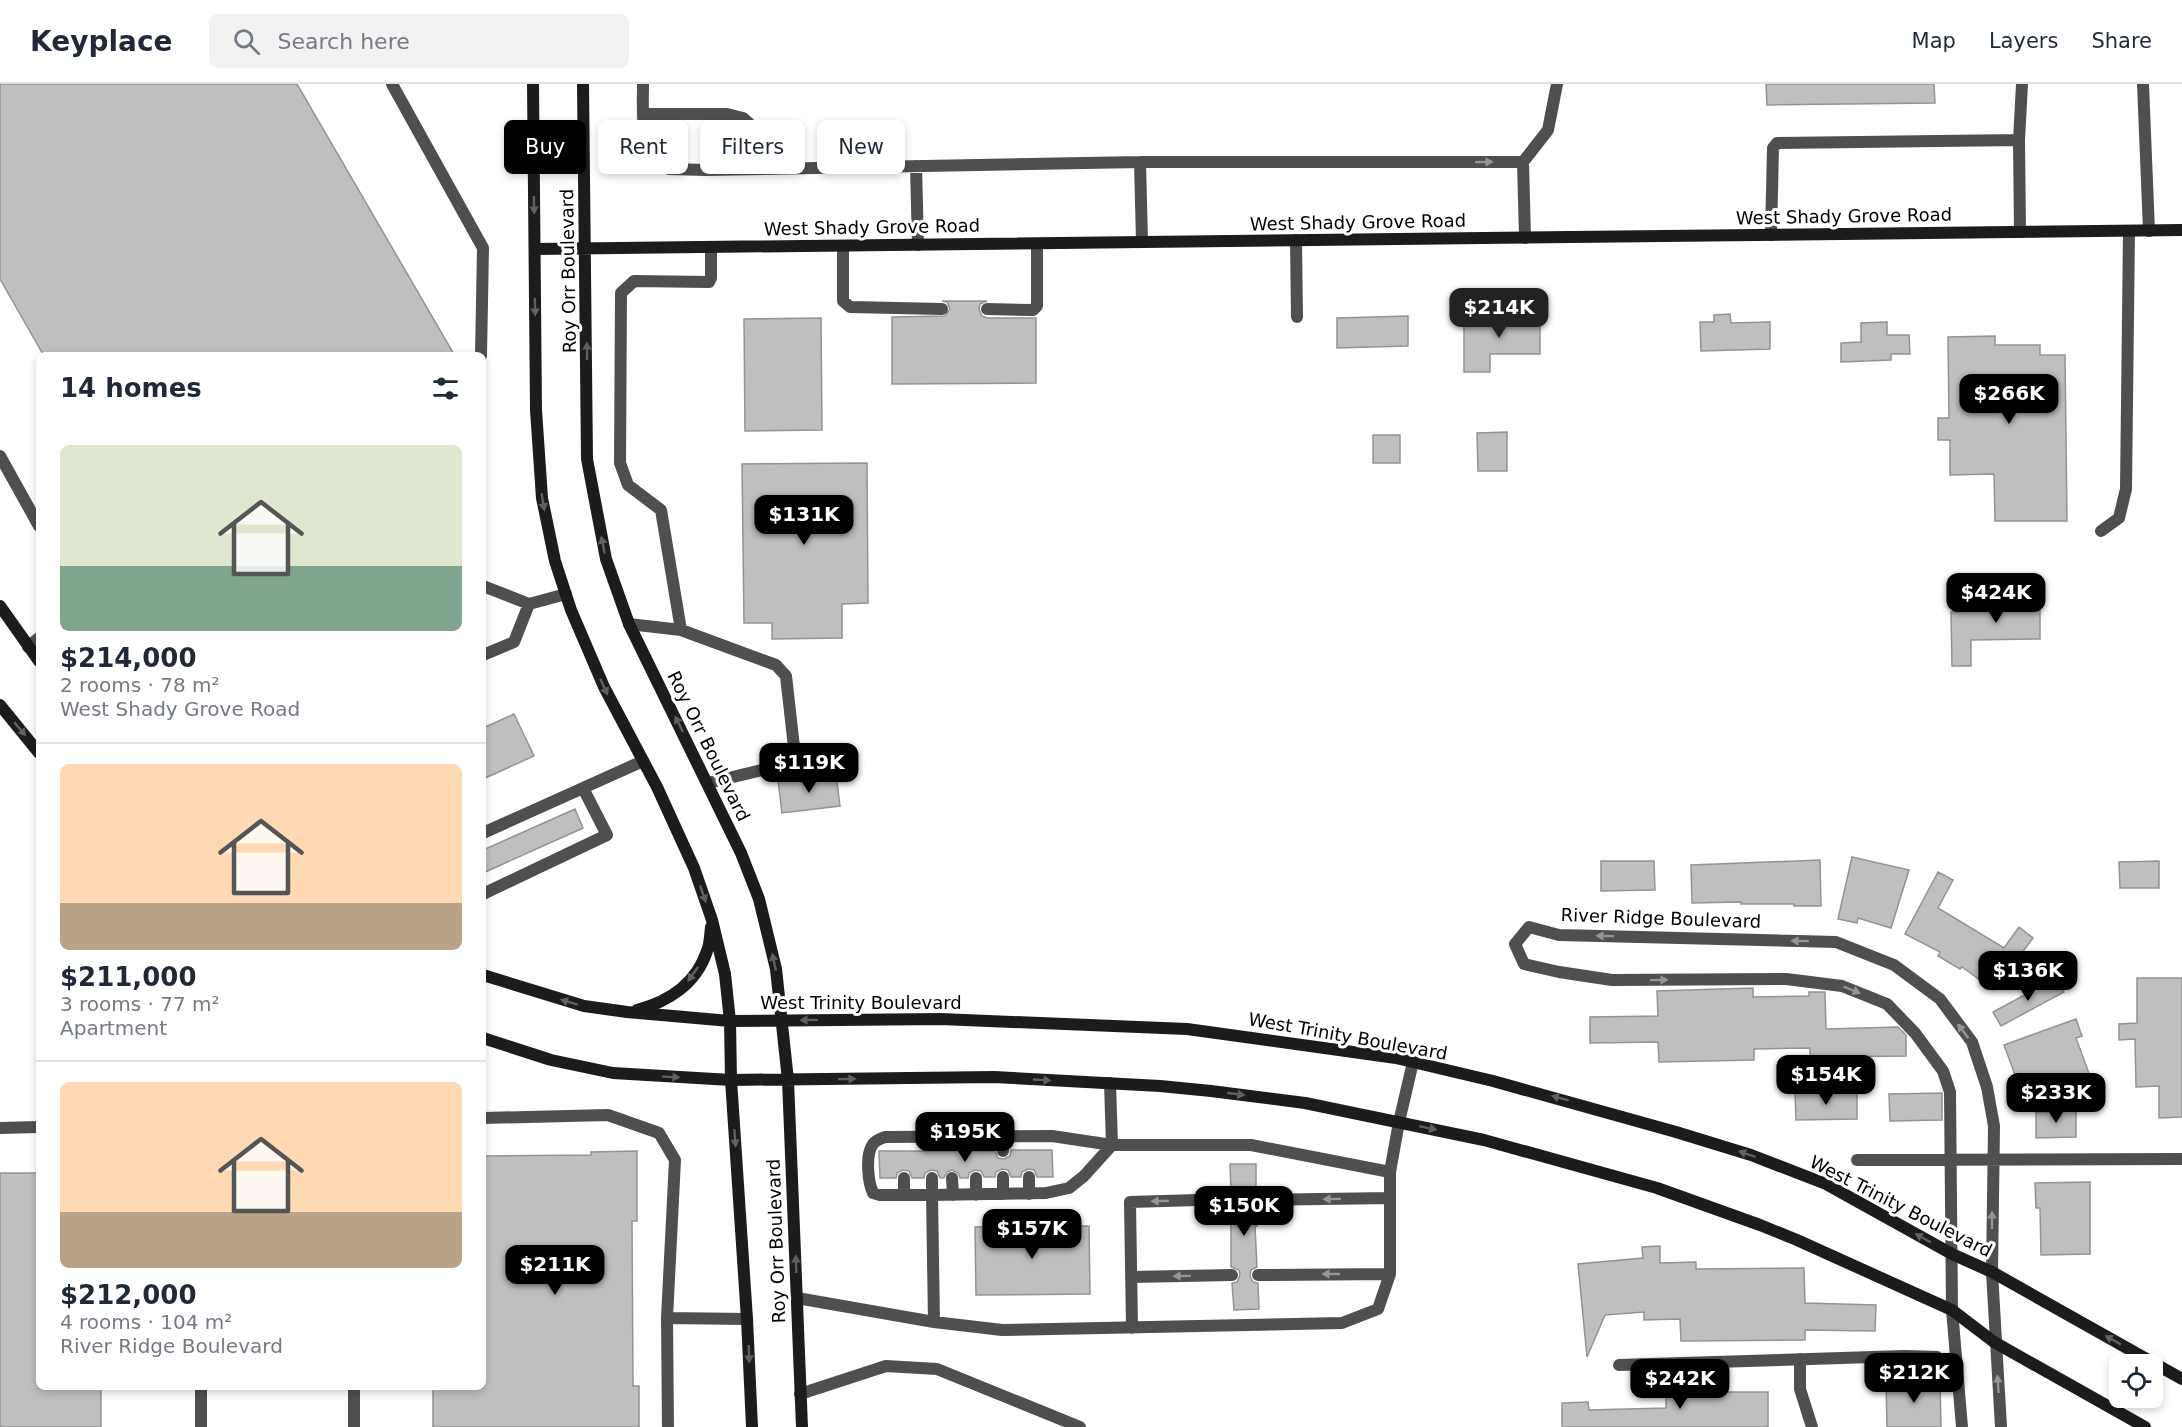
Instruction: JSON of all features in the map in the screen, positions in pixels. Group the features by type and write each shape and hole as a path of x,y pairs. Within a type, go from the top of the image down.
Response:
{"main road":[{"name":"Roy Orr Boulevard","path":"532,84 536,410 542,498 555,561 566,594 604,687 657,787 694,868 712,920 725,974 730,1021 730,1080 747,1318 752,1427"},
{"name":"Roy Orr Boulevard","path":"583,84 587,459 606,559 629,624 741,853 759,899 776,969 788,1080 802,1427"},
{"name":"West Shady Grove Road","path":"534,249 2182,230"},
{"path":"0,606 36,657"},
{"path":"0,705 36,749"},
{"path":"627,1012 655,1005 678,993 695,973 707,951 712,920"},
{"name":"West Trinity Boulevard","path":"486,976 584,1006 627,1012 730,1021 941,1019 1175,1028 1313,1045 1413,1062 1576,1102 1751,1155 1826,1184 1952,1254 1992,1272 2182,1379"},
{"path":"486,1039 551,1060 613,1073 730,1080 994,1077 1211,1090 1281,1100 1484,1140 1657,1188 1769,1228 1952,1310 1994,1342 2145,1427"}],"street":[{"path":"392,84 483,248 481,352"},
{"path":"643,84 646,140 654,155 669,169 700,169"},
{"path":"1525,238 1523,162 1548,130 1557,84"},
{"path":"2020,232 2019,140 2022,84"},
{"path":"2143,84 2149,231"},
{"path":"643,114 727,114 745,120"},
{"path":"1771,235 1773,148 1777,143 2019,140"},
{"path":"805,168 1140,162 1523,162"},
{"path":"1140,162 1142,242"},
{"path":"916,166 918,245"},
{"path":"2101,531 2119,518 2126,489 2129,231"},
{"path":"1296,240 1297,316"},
{"path":"987,309 1033,310 1037,306 1037,244"},
{"path":"843,246 843,301 850,307 942,309"},
{"path":"681,630 661,510 628,485 620,463 621,292 634,281 709,282 711,247"},
{"path":"0,456 36,521"},
{"path":"486,587 529,604 566,594"},
{"path":"486,654 514,642 529,604"},
{"path":"629,624 681,630 776,665 786,676 795,756 791,763 708,783"},
{"path":"28,647 36,640"},
{"path":"486,832 643,761"},
{"path":"486,893 607,835 583,788"},
{"name":"River Ridge Boulevard","path":"1962,1427 1952,1310 1950,1092 1943,1071 1915,1033 1887,1004 1842,986 1786,979 1612,980 1524,964 1515,944 1529,927 1558,935 1836,942 1894,965 1940,999 1972,1042 1987,1087 1994,1126 1992,1272 1994,1342 2001,1427"},
{"path":"797,1298 934,1322 1002,1330 1342,1323 1378,1309 1390,1274 1390,1172 1413,1062"},
{"path":"1110,1083 1112,1145 1084,1176 1069,1188 1029,1194 904,1196 873,1193 870,1186 869,1151 874,1141 885,1137 1053,1136 1112,1145 1251,1145 1390,1172"},
{"path":"486,1118 608,1115 659,1133 675,1160 667,1318 668,1427"},
{"path":"0,1128 36,1127"},
{"path":"975,1136 975,1150"},
{"path":"1002,1136 1003,1151"},
{"path":"1028,1136 1028,1150"},
{"path":"903,1137 904,1151"},
{"path":"932,1137 932,1151"},
{"path":"951,1137 951,1151"},
{"path":"1857,1161 2182,1160"},
{"path":"1003,1177 1003,1194"},
{"path":"1029,1177 1029,1194"},
{"path":"904,1178 904,1196"},
{"path":"932,1178 934,1322"},
{"path":"952,1178 953,1195"},
{"path":"976,1178 976,1195"},
{"path":"1257,1200 1390,1198"},
{"path":"1132,1328 1130,1202 1231,1200"},
{"path":"1258,1275 1390,1274"},
{"path":"1131,1277 1232,1275"},
{"path":"667,1318 747,1318"},
{"path":"1619,1365 1905,1356 1937,1357"},
{"path":"1800,1359 1800,1389 1812,1427"},
{"path":"800,1394 886,1366 937,1369 1080,1427"},
{"path":"201,1390 201,1427"},
{"path":"354,1390 354,1427"}],"building":[{"path":"0,84 297,84 453,352 42,352 0,279"},
{"path":"1766,84 1934,84 1935,103 1767,105"},
{"path":"942,301 987,301 980,304 979,309 982,316 987,318 1036,318 1036,383 892,384 892,317 945,316 950,309 947,302"},
{"path":"1730,314 1731,323 1770,322 1770,349 1701,351 1700,322 1714,322 1714,315"},
{"path":"1408,316 1408,346 1337,348 1337,318"},
{"path":"1464,316 1540,316 1540,354 1490,354 1490,372 1464,372"},
{"path":"821,318 822,430 745,431 744,319"},
{"path":"1887,322 1887,335 1909,335 1910,354 1891,354 1891,360 1841,362 1841,343 1861,342 1861,323"},
{"path":"1995,336 1995,345 2040,345 2040,355 2065,355 2067,521 1995,521 1994,474 1950,475 1950,440 1938,440 1938,418 1949,418 1948,337"},
{"path":"1507,432 1507,471 1478,471 1477,433"},
{"path":"1373,435 1400,435 1400,463 1373,463"},
{"path":"867,463 868,603 842,604 842,638 772,639 772,623 744,623 742,464"},
{"path":"2040,592 2040,639 1971,640 1971,666 1952,666 1951,612 1994,610 1994,593"},
{"path":"514,714 534,756 486,778 486,727"},
{"path":"836,774 840,806 782,813 778,781"},
{"path":"575,809 583,828 486,872 486,849"},
{"path":"1852,857 1909,870 1891,928 1858,918 1857,923 1838,919"},
{"path":"1820,860 1821,906 1741,904 1741,902 1692,903 1691,865"},
{"path":"1601,861 1654,861 1655,890 1601,891"},
{"path":"2159,861 2159,888 2120,888 2119,862"},
{"path":"1938,872 1953,880 1938,908 2004,948 2019,927 2033,938 1994,990 1962,967 1960,969 1938,956 1940,952 1905,934"},
{"path":"2056,978 2064,992 2001,1026 1993,1012"},
{"path":"2137,978 2182,978 2182,1117 2159,1118 2159,1086 2136,1087 2135,1039 2119,1040 2119,1024 2137,1023"},
{"path":"1753,988 1753,997 1809,996 1809,992 1825,992 1826,1029 1898,1027 1906,1035 1906,1056 1827,1057 1827,1061 1810,1061 1810,1048 1754,1049 1754,1060 1659,1062 1658,1042 1590,1043 1590,1017 1658,1016 1657,991"},
{"path":"2076,1019 2082,1036 2076,1038 2090,1076 2024,1099 2004,1045"},
{"path":"1857,1092 1857,1119 1796,1120 1795,1093"},
{"path":"1942,1093 1942,1120 1890,1121 1889,1094"},
{"path":"2076,1111 2076,1137 2036,1138 2036,1112"},
{"path":"1011,1150 1052,1150 1053,1177 1037,1177 1034,1170 1028,1169 1022,1172 1021,1177 1011,1177 1008,1170 1002,1169 996,1172 995,1177 984,1177 981,1171 975,1170 969,1173 968,1178 960,1178 958,1173 952,1170 947,1172 944,1178 940,1178 937,1171 931,1170 925,1173 924,1178 912,1178 909,1171 903,1170 897,1173 896,1178 880,1178 879,1151 995,1151 998,1158 1004,1159 1010,1156"},
{"path":"637,1151 637,1221 632,1221 633,1386 639,1386 639,1427 433,1427 433,1390 486,1390 486,1156 591,1155 591,1152"},
{"path":"1230,1164 1256,1164 1256,1192 1252,1193 1249,1200 1250,1205 1257,1208 1257,1226 1255,1226 1257,1267 1251,1270 1250,1276 1253,1282 1258,1283 1259,1309 1234,1310 1232,1283 1237,1282 1240,1275 1239,1270 1231,1267 1231,1207 1236,1206 1239,1199 1238,1194 1231,1191"},
{"path":"0,1173 36,1173 36,1390 101,1390 101,1427 0,1427"},
{"path":"2090,1182 2090,1254 2041,1255 2040,1208 2036,1208 2035,1183"},
{"path":"1089,1226 1090,1294 976,1295 975,1227"},
{"path":"1660,1246 1660,1263 1696,1262 1696,1269 1804,1268 1805,1303 1876,1305 1875,1331 1805,1330 1805,1340 1681,1341 1680,1319 1644,1320 1644,1312 1605,1315 1587,1357 1578,1264 1643,1258 1642,1247"},
{"path":"1940,1380 1941,1427 1887,1427 1886,1381"},
{"path":"1721,1382 1722,1392 1768,1392 1768,1427 1562,1427 1562,1403 1588,1402 1589,1410 1666,1408 1666,1384"}]}
